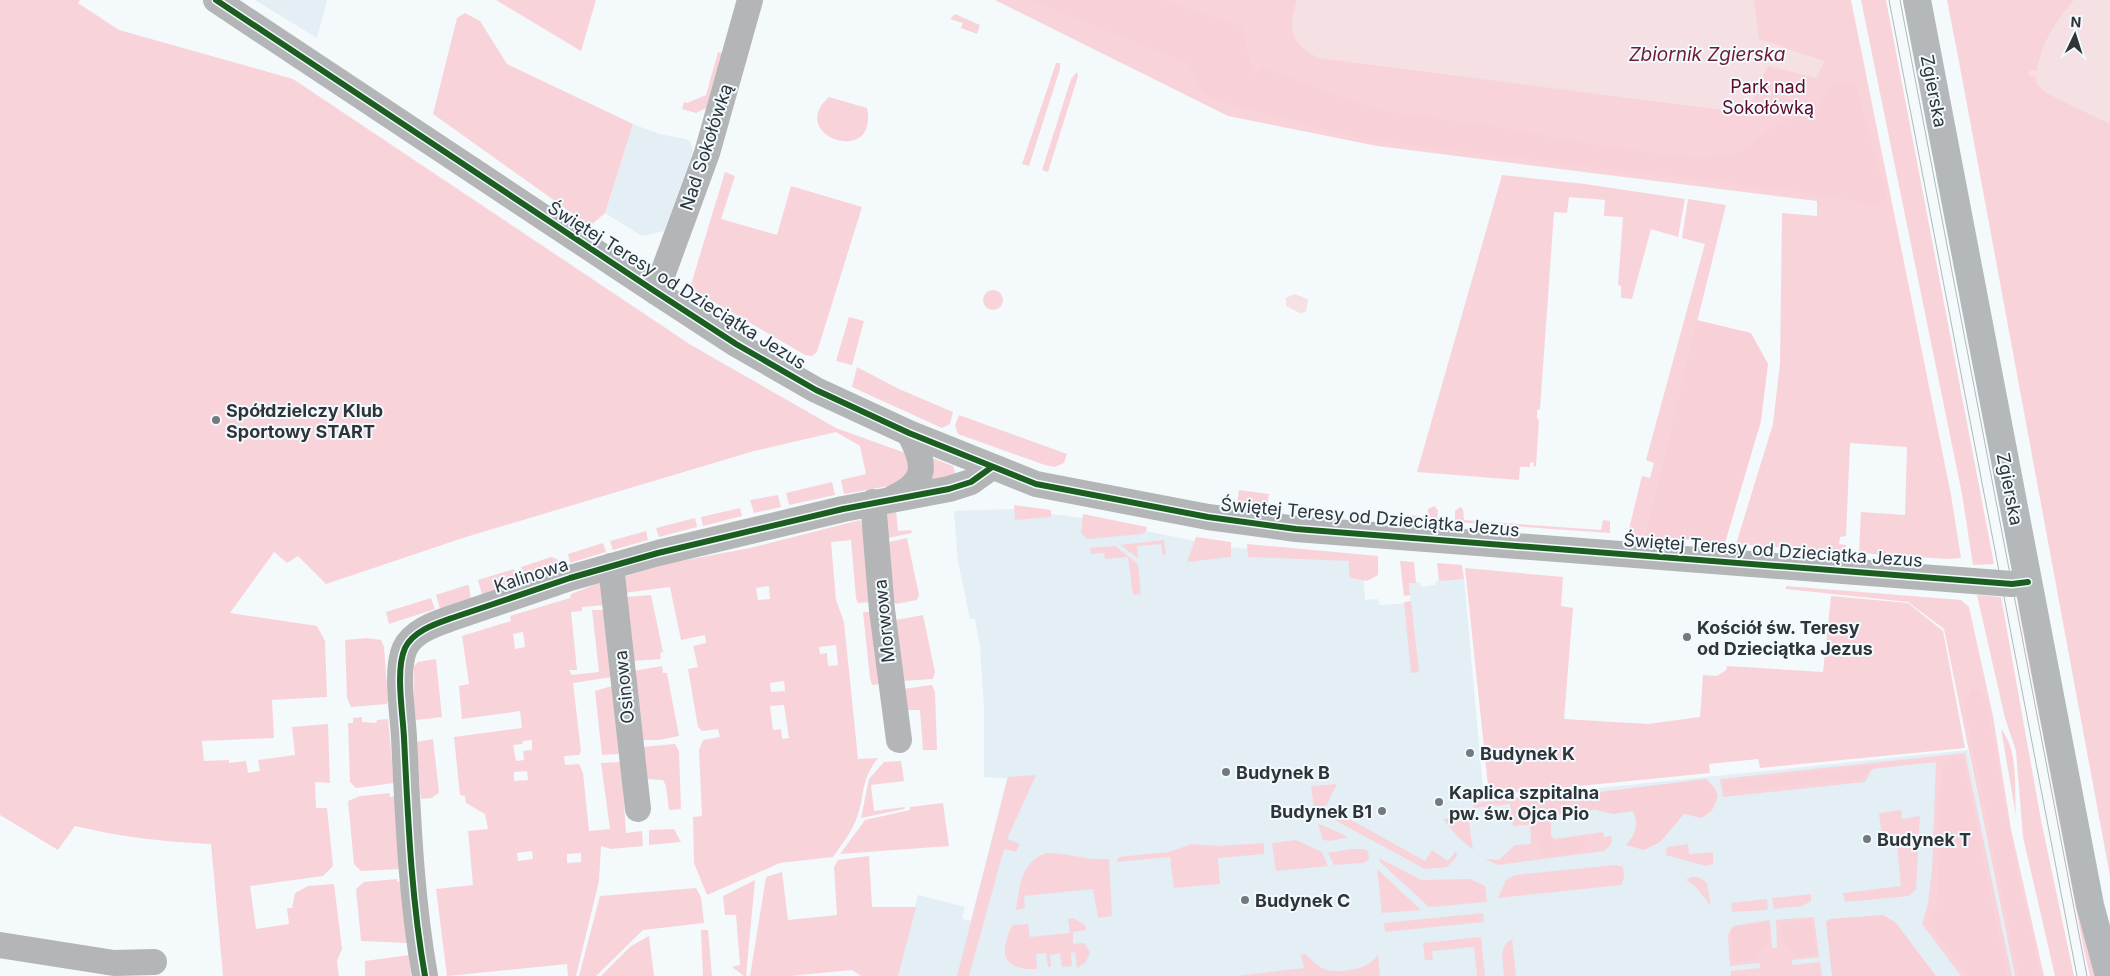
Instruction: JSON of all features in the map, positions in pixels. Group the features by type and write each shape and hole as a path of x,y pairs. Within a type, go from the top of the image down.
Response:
{"main road":[{"name":"Zgierska","path":"1917,0 2090,905 2110,976"}],"street":[{"name":"Świętej Teresy od Dzieciątka Jezus","path":"216,0 656,292 776,368 816,390 909,433 1046,487 1208,517 1296,529 2014,584 2028,582"},
{"name":"Nad Sokołówką","path":"656,292 707,153 750,0"},
{"name":"Kalinowa","path":"882,500 915,484 921,472 920,456 909,433"},
{"name":"Kalinowa","path":"425,976 414,891 401,676 405,649 412,638 433,625 610,566 753,529 882,500 962,486 981,477 992,467"},
{"name":"Morwowa","path":"882,500 882,610 899,740"},
{"name":"Osinowa","path":"610,566 638,808"},
{"path":"0,945 114,963 154,962"}],"shaded area":[{"path":"255,0 327,0 317,38"},
{"path":"1029,0 1162,0 1243,27 1253,78 1261,67 1377,110 1491,126 1616,148 1702,159 1740,152 1776,124 1818,109 1831,83 1856,85 1887,198 1874,205 1795,191 1362,139 1213,100 1199,88 1188,63"},
{"path":"633,124 659,134 690,141 693,151 664,231 642,236 605,213"},
{"path":"1697,320 1751,333 1768,364 1761,421 1725,543 1644,536"},
{"path":"1015,509 1083,518 1219,546 1362,560 1365,600 1378,599 1380,605 1411,603 1409,583 1420,582 1421,587 1436,585 1436,581 1464,579 1484,800 1968,750 2015,976 897,976 918,895 965,907 962,919 971,921 1007,778 984,777 984,708 980,646 975,619 970,619 958,561 954,511"},
{"path":"1972,688 1981,693 1987,705 2018,876 2041,976 2019,976 1964,705"},
{"path":"1946,759 1963,759 2007,976 1969,976 1927,924 1937,905 1942,769"},
{"path":"1905,762 1875,768 1870,770 1862,779 1727,792 1724,788 1725,781"},
{"path":"1706,779 1715,788 1718,797 1712,810 1702,818 1684,814 1660,842 1644,850 1626,845 1632,837 1636,825 1633,811 1613,814 1589,808 1550,815 1550,837 1554,841 1585,835 1584,848 1569,854 1559,855 1543,856 1531,824 1521,821 1522,808 1534,800"},
{"path":"1883,915 1896,923 1936,976 1832,976 1826,922 1830,919"},
{"path":"1807,920 1812,923 1817,954 1798,957 1782,940 1781,929 1783,922"},
{"path":"1763,923 1769,925 1770,945 1763,945 1757,960 1732,962 1731,930 1735,927"}],"green space":[{"name":"Spółdzielczy Klub Sportowy START","path":"0,0 80,0 78,3 119,30 293,79 691,345 836,428 908,454 908,476 894,485 844,494 841,480 866,474 860,446 836,432 754,451 466,537 326,584 298,556 287,563 274,552 230,613 317,626 325,641 327,697 272,700 274,738 202,741 204,761 229,760 229,763 246,761 248,773 260,771 258,760 295,755 292,727 328,724 330,783 315,782 316,808 327,808 333,866 323,876 250,886 256,929 289,924 287,908 292,908 295,893 308,886 334,884 342,949 337,961 339,976 223,976 211,844 143,838 75,826 58,850 0,815"},
{"path":"496,0 596,0 581,51"},
{"name":"Park nad Sokołówką","path":"995,0 1851,0 1951,495 1961,558 1948,559 1859,553 1861,512 1905,515 1907,447 1850,443 1846,536 1840,537 1839,544 1846,545 1846,552 1736,544 1773,424 1780,363 1782,213 1817,216 1817,201 1377,146 1228,116"},
{"path":"1861,0 1886,0 1994,564 1973,565 1962,494"},
{"path":"1947,0 2110,0 2110,876 1960,67"},
{"path":"465,13 480,21 507,64 633,124 605,213 590,226 433,114 457,18"},
{"path":"955,14 980,25 977,34 961,28 963,23 950,19"},
{"path":"718,52 722,53 706,108 696,113 682,109 684,102 687,103 706,95"},
{"path":"1056,63 1060,63 1060,69 1029,166 1022,164"},
{"path":"1077,72 1078,76 1048,172 1042,170 1071,79"},
{"path":"829,97 867,108 867,126 860,137 849,141 836,140 825,133 818,124 818,111"},
{"path":"725,172 735,176 721,219 777,235 791,186 862,207 817,352 812,356 805,355 690,288"},
{"path":"1502,175 1585,184 1685,199 1678,237 1651,229 1632,299 1621,298 1621,286 1618,285 1623,217 1604,216 1605,200 1569,197 1567,213 1554,212 1540,409 1537,410 1537,418 1539,420 1536,466 1533,467 1534,463 1530,462 1530,467 1520,467 1519,480 1417,472"},
{"path":"1688,199 1726,205 1644,536 1630,535 1629,529 1642,476 1650,478 1654,463 1646,460 1705,244 1682,238"},
{"path":"993,290 1000,293 1003,300 1000,307 993,310 986,307 983,300 986,293"},
{"path":"849,317 864,321 852,365 836,361"},
{"path":"857,367 899,389 953,412 950,424 942,428 852,387"},
{"path":"959,415 1067,454 1064,463 1055,467 1045,465 958,434 955,425"},
{"path":"932,458 953,466 956,475 931,480"},
{"path":"832,482 835,495 789,505 786,493"},
{"path":"1239,490 1269,494 1267,507 1237,503"},
{"path":"778,495 781,507 754,513 750,500"},
{"path":"1014,505 1051,510 1051,517 1015,520"},
{"path":"1434,506 1438,510 1437,520 1408,518 1409,515 1427,517 1428,509"},
{"path":"1460,507 1463,509 1464,520 1601,530 1603,520 1610,521 1610,533 1455,522 1455,511"},
{"path":"740,508 742,516 703,526 701,517"},
{"path":"896,510 898,531 911,530 912,533 888,538 885,518 888,512"},
{"path":"1083,514 1147,527 1146,531 1142,534 1087,539 1081,533"},
{"path":"695,518 697,527 659,537 656,528"},
{"path":"860,520 866,538 872,602 858,603 856,598 851,540 831,542 836,600 844,622 858,759 878,758 865,782 854,825 833,857 780,863 707,895 694,863 693,817 702,816 699,750 703,740 720,737 718,729 702,731 698,727 688,669 698,667 693,646 706,643 705,635 681,640 670,587 624,593 623,577 665,564 750,548","holes":["769,586 770,599 758,600 756,588","836,645 838,665 828,666 827,653 820,654 819,647","784,681 785,691 771,692 770,683","784,705 789,738 782,739 781,729 773,730 770,706"]},
{"path":"646,531 648,540 613,550 610,541"},
{"path":"1196,537 1231,542 1231,557 1187,562"},
{"path":"907,538 919,595 917,600 896,604 894,602 889,542"},
{"path":"1164,540 1166,555 1163,555 1161,544 1137,546 1138,558 1120,545"},
{"path":"603,543 606,552 570,563 568,554"},
{"path":"1247,544 1378,556 1378,575 1367,581 1351,578 1349,574 1349,561 1248,557"},
{"path":"1115,546 1138,564 1141,594 1133,595 1128,557 1105,559 1104,553 1091,554 1090,548"},
{"path":"551,557 557,559 560,567 525,578 521,567"},
{"path":"1400,561 1414,562 1416,583 1409,583 1410,595 1404,596"},
{"path":"1437,563 1462,565 1464,579 1439,581"},
{"path":"1465,568 1563,577 1561,606 1573,608 1564,719 1648,724 1700,717 1703,675 1717,676 1726,670 1727,666 1823,672 1831,596 1908,603 1943,631 1965,748 1760,768 1758,759 1709,764 1710,773 1489,795"},
{"path":"514,569 519,582 482,595 478,580"},
{"path":"599,583 603,587 605,605 582,607 582,611 571,612 577,670 569,670 572,675 599,672 592,610 605,610 612,677 573,683 581,751 579,755 564,756 565,765 579,764 583,773 589,831 610,829 601,763 621,762 626,833 642,831 643,846 611,849 601,846 599,881 576,976 568,976 567,964 447,976 436,889 473,885 468,831 488,829 485,814 466,803 465,796 460,795 454,737 522,728 520,711 462,719 459,686 469,684 462,636 511,621 510,616 570,598 571,594","holes":["523,632 525,647 515,649 513,634","532,740 532,750 523,751 524,760 516,761 513,745 522,744 523,741","527,771 528,780 514,781 514,772","532,851 533,859 518,861 517,853","581,853 581,862 567,863 567,854"]},
{"path":"469,586 471,599 440,609 436,595"},
{"path":"1786,586 1961,600 1969,607 1993,716 2011,829 2044,976 2015,976 1944,629 1908,602 1786,589"},
{"path":"651,595 663,652 660,653 661,659 632,661 626,597"},
{"path":"1977,595 2001,597 2041,820 2074,976 2055,976 2023,837 2016,751 2005,718"},
{"path":"431,598 435,609 389,624 386,612"},
{"path":"1411,601 1419,672 1411,673 1404,602"},
{"path":"2018,606 2096,976 2090,976 2084,950"},
{"path":"863,612 873,612 880,684 872,685 870,678"},
{"path":"923,615 935,672 933,679 902,681 896,620"},
{"path":"367,638 381,640 384,647 388,701 387,704 351,707 347,698 345,640"},
{"path":"436,659 442,717 417,720 414,718 414,666 418,662"},
{"path":"662,666 663,673 667,673 679,736 659,740 641,740 633,671"},
{"path":"932,685 935,692 937,750 923,750 920,710 905,710 903,689"},
{"path":"612,686 619,754 602,755 595,691"},
{"path":"362,717 362,722 376,723 377,720 388,719 394,783 356,788 350,782 348,723 353,723 353,718"},
{"path":"2001,729 2011,748 2013,759 2016,816"},
{"path":"433,739 439,793 431,798 421,799 416,742"},
{"path":"675,744 679,751 681,809 669,810 666,786 663,780 646,779 642,747"},
{"path":"1965,753 2012,976 1961,976 1922,924 1928,903 1932,870 1936,762 1872,769 1865,782 1723,797 1720,779"},
{"path":"901,761 904,781 871,785 874,811 905,807 904,809 861,818 869,779 884,762"},
{"path":"1036,775 1007,839 1020,844 1016,852 1004,849 969,976 957,976 1008,777"},
{"path":"1337,784 1326,806 1314,808 1311,786"},
{"path":"1592,790 1594,810 1551,815 1551,835 1554,839 1603,832 1604,837 1611,836 1612,839 1610,845 1604,851 1498,865 1485,859 1499,860 1515,845 1531,844 1530,825 1513,826 1510,804 1474,808 1473,803"},
{"path":"390,793 390,797 395,796 399,869 361,871 354,864 348,801 360,796"},
{"path":"943,803 949,846 840,854 865,820 910,810 910,807"},
{"path":"1901,810 1902,819 1920,816 1916,889 1909,896 1845,902 1843,893 1901,886 1897,845 1883,845 1879,813"},
{"path":"1335,811 1425,861 1432,850 1448,861 1456,851 1457,856 1447,867 1425,869 1333,819"},
{"path":"1468,817 1473,850 1458,837 1443,819"},
{"path":"1318,824 1348,837 1331,841 1323,840"},
{"path":"674,829 681,842 649,845 649,830"},
{"path":"1296,840 1322,852 1328,866 1276,871 1272,843"},
{"path":"1264,843 1264,854 1218,858 1220,884 1174,888 1170,857 1116,862 1119,857 1169,852 1192,844 1217,846"},
{"path":"1688,844 1689,854 1713,852 1713,864 1706,866 1666,855 1667,847"},
{"path":"1364,849 1368,851 1369,859 1364,863 1334,865 1328,853"},
{"path":"1046,853 1092,859 1109,859 1112,916 1098,918 1093,889 1024,896 1025,908 1016,910 1020,884 1026,869 1037,857"},
{"path":"869,856 872,907 916,907 898,976 861,976 852,970 789,976 750,976 766,877 782,872 788,920 837,915 834,867 838,860"},
{"path":"1379,858 1421,880 1470,879 1485,886 1487,902 1429,907 1380,862"},
{"path":"1616,865 1623,867 1624,878 1621,885 1498,898 1506,880 1515,875"},
{"path":"1377,869 1421,910 1382,913"},
{"path":"1691,877 1698,877 1707,883 1711,906 1694,885 1686,880"},
{"path":"397,879 397,882 401,882 408,943 361,941 356,889 364,882"},
{"path":"755,880 746,976 744,976 732,967 740,965 736,915 725,915 723,896"},
{"path":"696,888 701,897 704,923 643,930 596,976 579,976 600,896"},
{"path":"1811,894 1811,901 1802,906 1774,909 1772,898"},
{"path":"1767,899 1768,910 1732,912 1731,903"},
{"path":"1483,913 1484,922 1385,932 1384,923"},
{"path":"1814,917 1819,957 1792,960 1792,965 1820,962 1822,976 1731,976 1731,971 1760,968 1761,972 1760,963 1730,966 1728,935 1733,926 1770,920 1772,948 1777,948 1776,920"},
{"path":"1073,918 1085,925 1086,930 1073,932 1073,944 1084,943 1090,952 1086,962 1077,968 1075,952 1071,953 1072,966 1062,967 1060,953 1050,955 1051,967 1048,967 1046,953 1036,954 1037,969 1017,967 1008,961 1005,950 1006,942 1013,925 1028,924 1030,937 1070,933 1068,919"},
{"path":"701,930 708,930 712,976 703,976"},
{"path":"649,936 654,976 601,976 631,946"},
{"path":"1481,937 1485,976 1477,976 1474,947 1432,951 1433,960 1425,960 1423,943"},
{"path":"1512,939 1516,976 1504,976 1503,950"},
{"path":"1305,954 1321,968 1338,971 1353,970 1361,967 1368,964 1378,955 1380,976 1237,976 1304,968 1301,955"},
{"path":"409,955 411,976 365,976 365,961"}],"water":[{"name":"Zbiornik Zgierska","path":"1297,0 1754,0 1759,39 1824,61 1817,78 1768,66 1746,113 1319,58 1302,47 1294,35 1292,20"},
{"path":"2074,0 2110,0 2110,124 2058,99 2044,91 2036,83 2039,59 2043,48 2053,28"},
{"path":"1294,294 1308,299 1306,312 1300,313 1286,306 1286,298"}],"waterway":[{"path":"2031,73 2041,73"}],"tram line":[{"path":"1889,0 2077,976"},
{"path":"1900,0 2087,976"}],"cycle path":[{"path":"216,0 736,344 816,390 909,433 1036,484 1208,517 1296,529 2012,584 2028,582"},
{"path":"425,976 413,887 400,692 402,657 405,648 413,637 439,623 570,578 658,553 843,509 949,489 971,482 992,467"}],"place":[{"name":"Spółdzielczy Klub Sportowy START","path":"216,420"},
{"name":"Kościół św. Teresy od Dzieciątka Jezus","path":"1687,637"},
{"name":"Budynek K","path":"1470,753"},
{"name":"Budynek B","path":"1226,772"},
{"name":"Kaplica szpitalna pw. św. Ojca Pio","path":"1439,802"},
{"name":"Budynek B1","path":"1382,811"},
{"name":"Budynek T","path":"1867,839"},
{"name":"Budynek C","path":"1245,900"}]}
